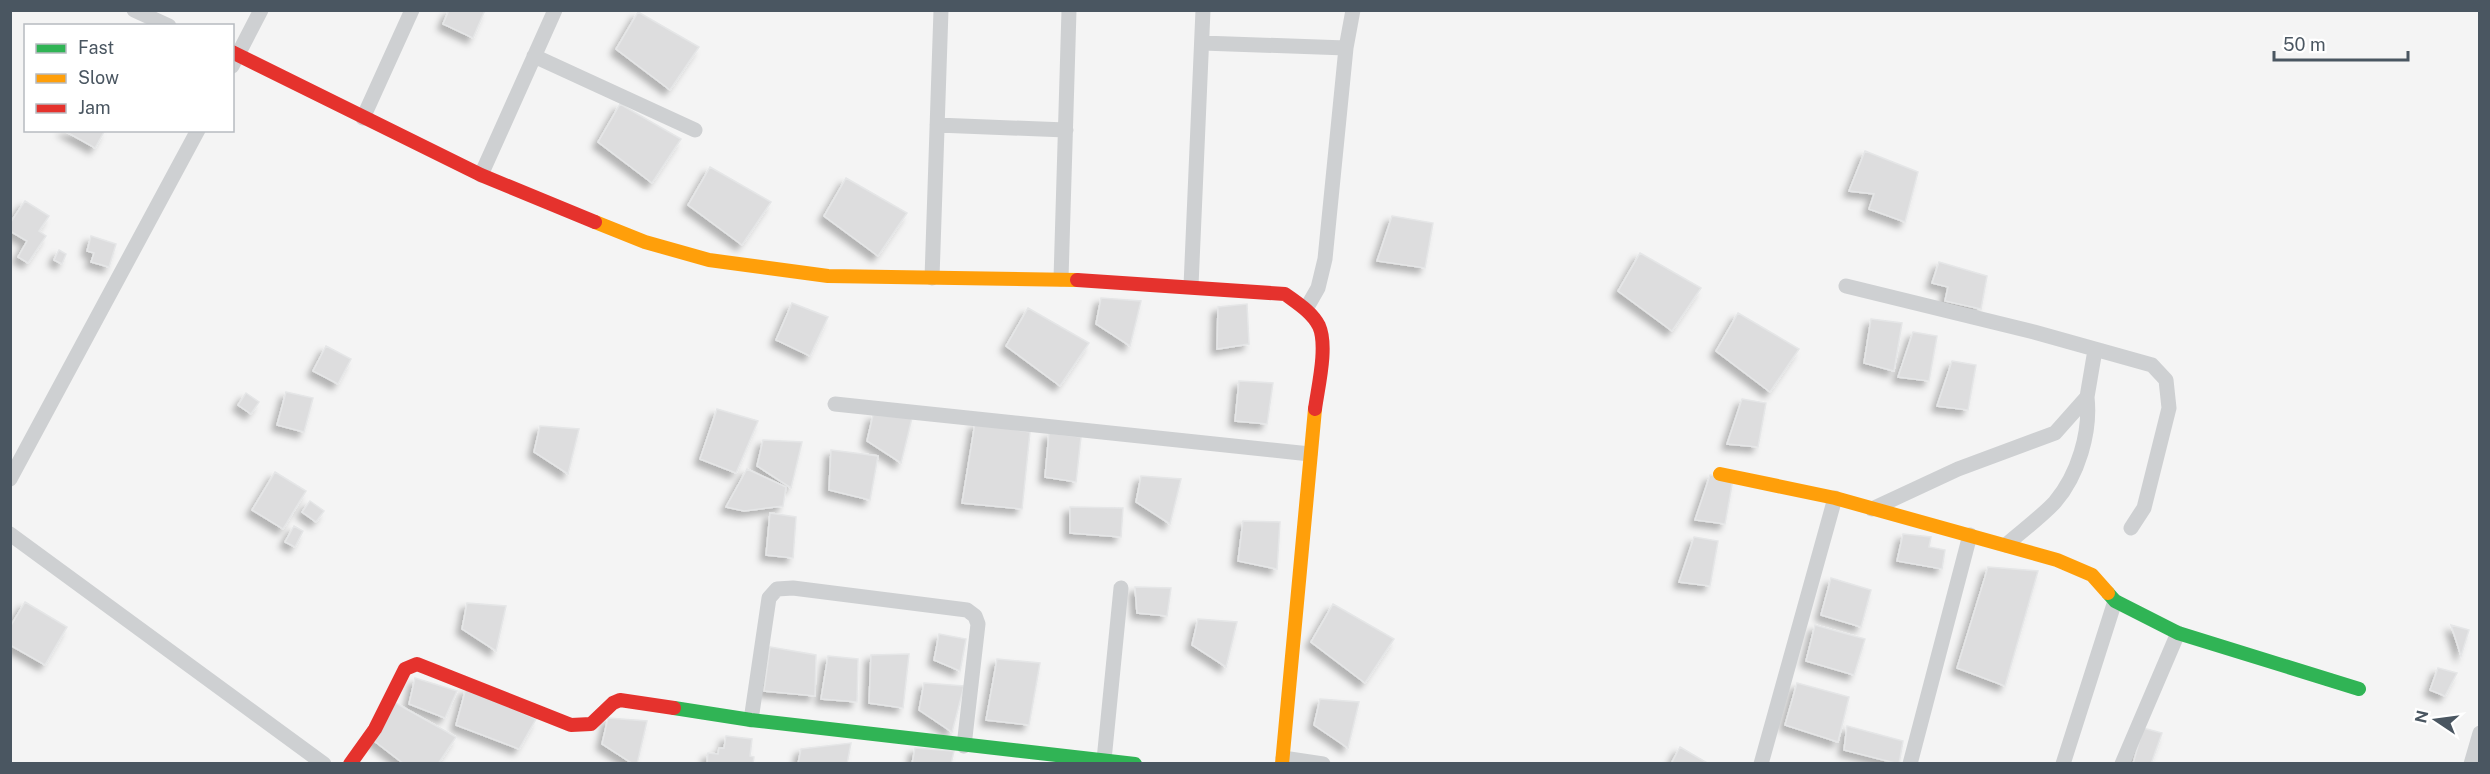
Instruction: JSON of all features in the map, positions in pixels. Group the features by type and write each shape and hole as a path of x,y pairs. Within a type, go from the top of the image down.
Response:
{"street":[{"path":"134,10 165,24"},
{"path":"261,10 234,58 481,176 645,242 709,260 828,276 1061,279 1285,294 1306,309 1319,326 1322,350 1310,454 1282,761 1323,764"},
{"path":"363,118 412,10"},
{"path":"481,176 555,10"},
{"path":"932,278 941,10"},
{"path":"1061,279 1069,10"},
{"path":"1191,286 1203,10"},
{"path":"1306,309 1318,288 1325,259 1346,48 1353,10"},
{"path":"1202,43 1346,48"},
{"path":"534,56 695,130"},
{"path":"937,125 1066,130"},
{"path":"10,479 197,132"},
{"path":"1846,286 2034,332 2152,365 2166,380 2169,408 2144,508 2131,528"},
{"path":"2006,545 2055,501 2078,465 2089,415 2087,398 2095,350"},
{"path":"1872,509 1958,469 2055,433 2087,398"},
{"path":"835,404 1310,454"},
{"path":"1720,474 1835,498 2057,560 2092,575 2115,601 2178,633 2359,688"},
{"path":"1761,764 1835,498"},
{"path":"10,534 324,764"},
{"path":"1910,764 1970,535"},
{"path":"751,720 769,598 777,589 793,588 967,610 975,616 978,624 964,746"},
{"path":"1104,760 1121,588"},
{"path":"2063,764 2115,601"},
{"path":"2122,764 2178,633"},
{"path":"350,764 375,729 405,669 417,664 571,725 592,724 601,719 613,702 620,700 751,720 1135,764"},
{"path":"2470,764 2480,733"}],"building":[{"path":"449,10 485,10 473,38 443,24"},
{"path":"638,12 699,47 670,90 616,49"},
{"path":"620,104 681,139 652,183 598,142"},
{"path":"67,132 104,132 95,148"},
{"path":"1865,151 1918,172 1905,222 1869,209 1874,194 1849,191"},
{"path":"710,167 771,202 742,245 688,205"},
{"path":"846,178 907,213 878,256 824,216"},
{"path":"25,201 49,216 39,231 46,236 28,263 18,257 27,241 10,231 10,223"},
{"path":"1392,216 1433,223 1425,268 1377,261"},
{"path":"91,236 116,244 109,267 91,262 94,253 87,251"},
{"path":"59,250 66,254 62,264 54,260"},
{"path":"1640,253 1701,288 1672,331 1618,291"},
{"path":"1939,262 1987,276 1981,309 1945,301 1948,287 1932,283"},
{"path":"1101,298 1141,301 1130,346 1096,324"},
{"path":"792,303 828,317 810,356 776,340"},
{"path":"1247,304 1249,344 1217,349 1218,307"},
{"path":"1028,308 1089,343 1060,386 1006,346"},
{"path":"1738,313 1799,349 1770,392 1716,351"},
{"path":"1871,319 1902,323 1894,371 1864,363"},
{"path":"1913,332 1937,336 1929,381 1898,377"},
{"path":"326,346 351,359 338,384 313,371"},
{"path":"1952,361 1976,365 1968,410 1937,406"},
{"path":"1239,381 1273,383 1267,424 1235,421"},
{"path":"286,392 313,398 304,432 277,425"},
{"path":"246,393 259,402 251,414 238,405"},
{"path":"1742,399 1766,403 1758,447 1727,444"},
{"path":"717,409 758,421 736,473 700,459"},
{"path":"873,415 912,418 901,463 867,441"},
{"path":"975,423 1030,432 1022,509 962,503"},
{"path":"540,426 579,429 568,474 534,452"},
{"path":"1049,433 1081,437 1076,482 1045,477"},
{"path":"763,440 802,442 791,488 757,466"},
{"path":"831,450 878,456 870,500 829,490"},
{"path":"747,469 786,487 783,506 744,511 726,507"},
{"path":"275,472 306,491 283,529 252,510"},
{"path":"1710,475 1733,479 1725,524 1695,520"},
{"path":"1141,476 1181,479 1170,524 1136,502"},
{"path":"310,501 324,511 316,522 302,512"},
{"path":"1070,507 1123,508 1121,537 1070,533"},
{"path":"770,513 796,517 793,558 766,555"},
{"path":"1243,521 1280,522 1277,569 1238,561"},
{"path":"294,526 303,531 295,547 285,542"},
{"path":"1903,534 1931,537 1929,547 1945,550 1942,569 1897,561"},
{"path":"1694,537 1718,541 1710,586 1679,582"},
{"path":"1988,567 2038,571 2005,686 1957,668"},
{"path":"1831,578 1871,590 1861,627 1821,615"},
{"path":"1135,587 1171,588 1167,616 1137,613"},
{"path":"25,602 67,627 45,665 10,645 10,627"},
{"path":"467,603 506,606 496,651 462,629"},
{"path":"1333,604 1394,639 1365,683 1311,642"},
{"path":"1198,619 1237,622 1226,667 1192,645"},
{"path":"1815,625 1865,639 1854,675 1806,661"},
{"path":"2451,625 2469,630 2461,656"},
{"path":"939,634 966,639 960,671 934,660"},
{"path":"770,647 816,655 815,696 764,691"},
{"path":"909,654 903,708 869,703 871,655"},
{"path":"828,656 858,659 857,702 821,699"},
{"path":"997,659 1040,663 1029,725 986,720"},
{"path":"2438,668 2457,673 2445,696 2430,690"},
{"path":"415,678 457,691 445,718 409,704"},
{"path":"924,683 964,686 952,732 919,710"},
{"path":"1797,683 1849,697 1838,742 1785,725"},
{"path":"466,688 536,719 519,749 456,725"},
{"path":"1320,699 1359,702 1348,748 1314,725"},
{"path":"394,702 456,737 438,764 404,764 373,740"},
{"path":"608,718 647,721 637,764 633,764 602,744"},
{"path":"1847,726 1903,741 1899,764 1844,750"},
{"path":"2143,728 2162,733 2151,764 2133,764"},
{"path":"726,736 752,739 750,756 754,757 753,764 707,764 708,753 718,754 719,748 724,748"},
{"path":"851,743 847,764 798,764 801,749"},
{"path":"1680,747 1709,764 1671,764"},
{"path":"915,748 954,751 951,764 912,764"}],"traffic: fast":[{"path":"2108,593 2115,601 2178,633 2359,689"},
{"path":"674,708 751,720 1135,764"}],"traffic: slow":[{"path":"595,222 645,242 709,260 828,276 1077,280"},
{"path":"1282,764 1315,409"},
{"path":"1720,474 1835,498 2057,560 2092,575 2108,593"}],"traffic: jam":[{"path":"234,53 481,175 595,222"},
{"path":"1077,280 1285,294 1312,316 1322,334 1322,367 1315,409"},
{"path":"350,764 375,729 405,669 417,664 571,725 591,724 613,703 620,700 674,708"}]}
